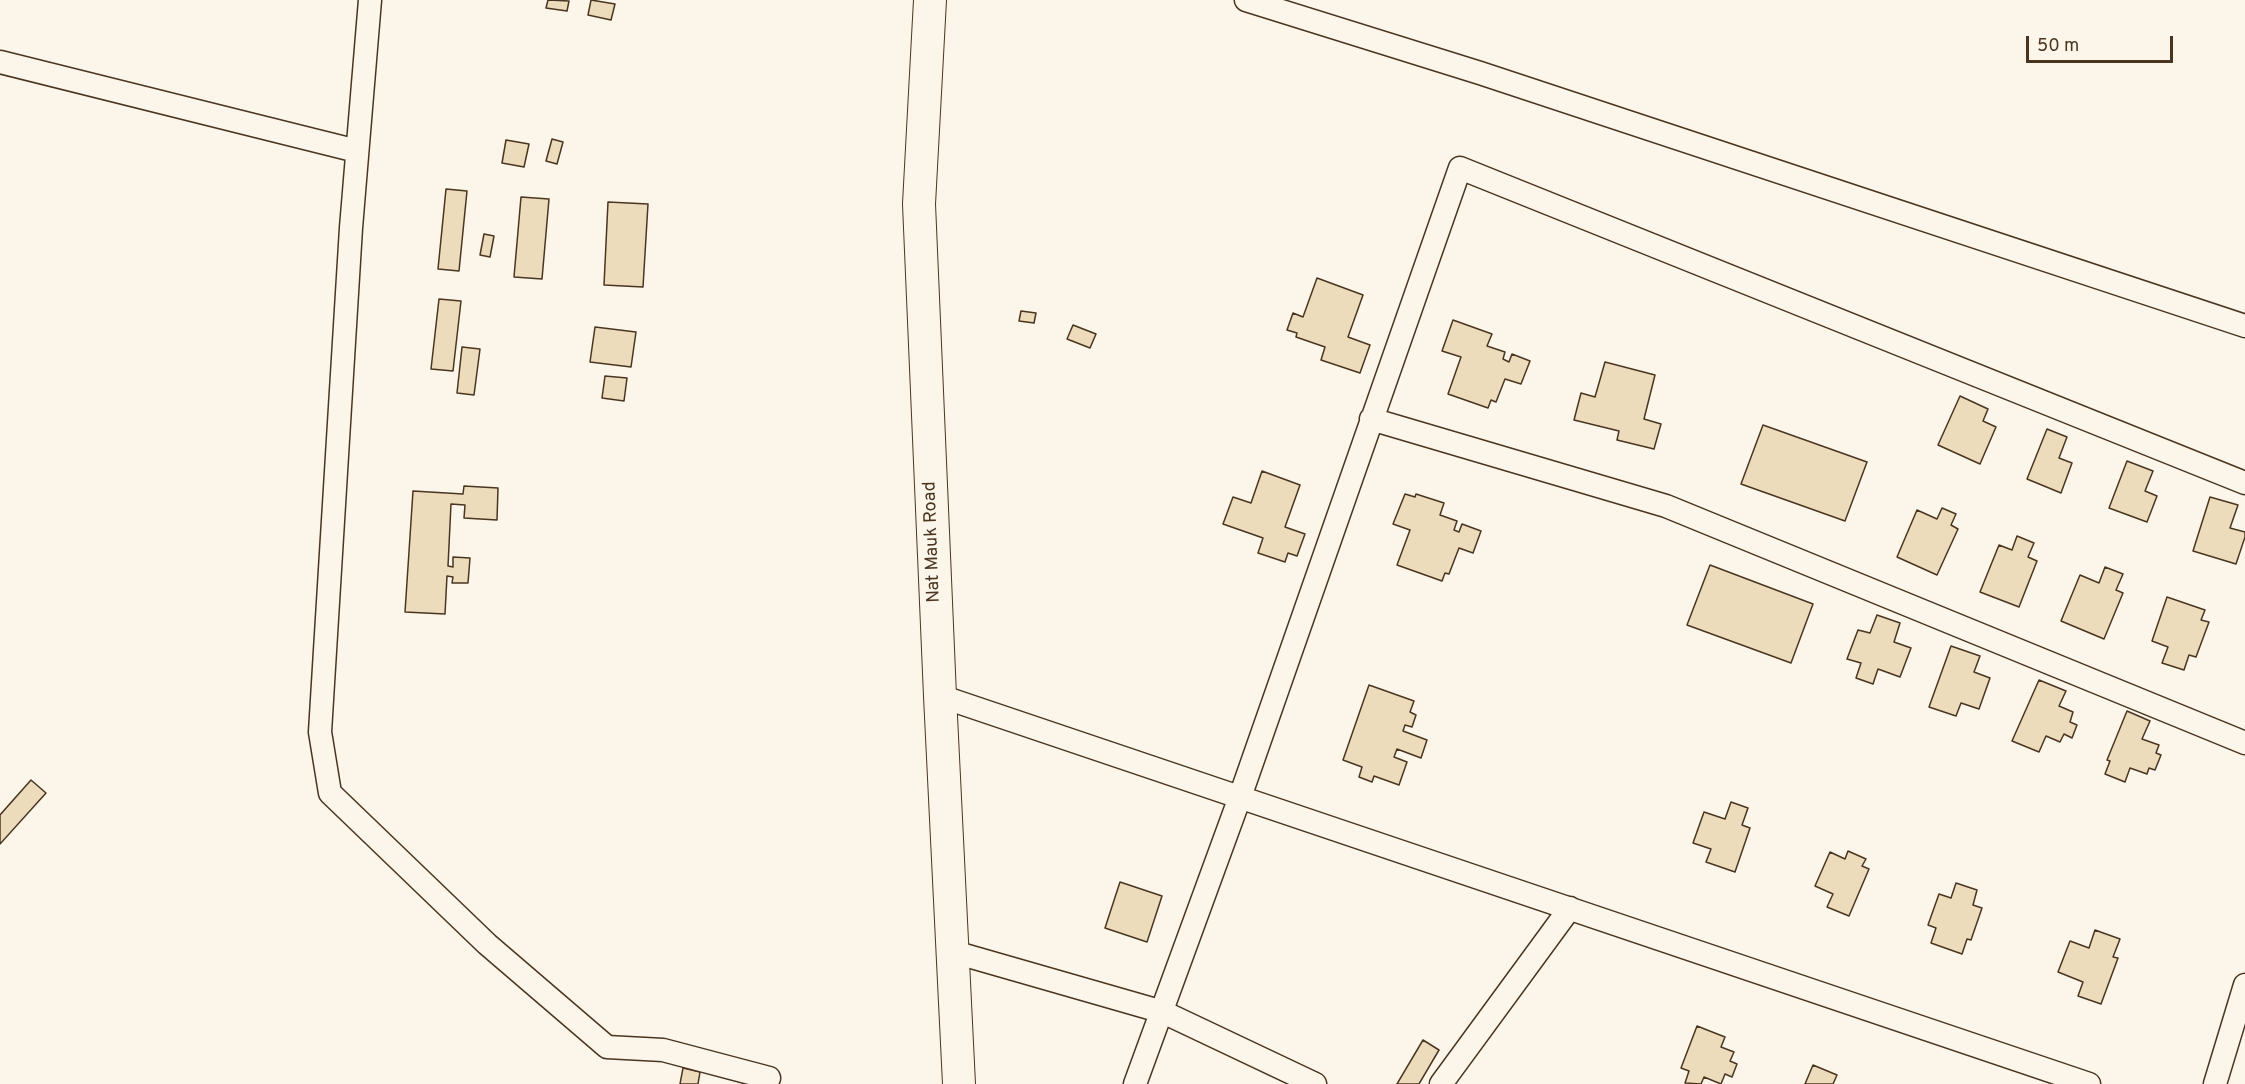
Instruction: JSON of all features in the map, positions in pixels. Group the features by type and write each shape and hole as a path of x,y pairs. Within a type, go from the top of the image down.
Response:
{"highway":[{"name":"Nat Mauk Road","path":"930,0 920,204 940,696 959,1084"}],"street":[{"path":"370,0 357,151 320,732 330,794 488,944 607,1047 663,1050 769,1078"},
{"path":"1246,0 1480,74 2245,326"},
{"path":"0,62 357,151"},
{"path":"1135,1084 1240,797 1460,168 2245,483"},
{"path":"1371,419 1666,506 2245,743"},
{"path":"940,696 2089,1084"},
{"path":"1441,1084 1570,908"},
{"path":"954,952 1163,1012 1315,1084"},
{"path":"2215,1084 2245,985"}],"building":[{"path":"548,0 569,1 567,11 546,8"},
{"path":"591,0 615,4 611,20 588,15"},
{"path":"552,139 563,142 557,164 546,161"},
{"path":"506,140 529,144 524,167 502,163"},
{"path":"446,189 467,191 459,271 438,269"},
{"path":"521,197 549,199 542,279 514,277"},
{"path":"608,202 648,204 643,287 604,285"},
{"path":"484,234 494,236 490,257 480,255"},
{"path":"1317,278 1363,295 1348,337 1370,345 1360,373 1321,360 1325,347 1296,337 1297,333 1287,330 1293,313 1303,317"},
{"path":"439,299 461,301 453,371 431,369"},
{"path":"1021,311 1036,313 1034,323 1019,321"},
{"path":"1453,320 1492,334 1487,346 1505,352 1503,359 1509,362 1512,354 1530,361 1521,384 1505,379 1496,402 1491,400 1488,408 1448,394 1461,357 1442,351"},
{"path":"1073,325 1096,334 1090,348 1067,339"},
{"path":"595,327 636,332 631,367 590,362"},
{"path":"462,347 480,349 474,395 457,393"},
{"path":"1605,362 1655,375 1644,419 1661,424 1654,449 1617,440 1619,431 1574,420 1581,393 1595,397"},
{"path":"605,376 627,378 624,401 602,398"},
{"path":"1960,396 1988,409 1983,421 1996,427 1980,464 1938,445"},
{"path":"1763,425 1867,462 1845,521 1741,484"},
{"path":"2047,429 2067,437 2059,458 2072,463 2061,493 2027,479"},
{"path":"2127,461 2153,471 2145,491 2157,496 2147,522 2109,508"},
{"path":"1262,471 1300,485 1285,527 1305,534 1297,556 1288,553 1285,562 1258,553 1263,538 1223,524 1233,497 1251,503"},
{"path":"464,486 498,488 497,520 464,518 465,505 451,504 448,566 453,567 453,557 470,558 468,583 452,583 453,577 447,576 445,614 405,612 413,491 463,494"},
{"path":"1405,494 1415,497 1416,494 1444,503 1440,515 1457,521 1454,530 1459,532 1462,524 1481,531 1473,553 1459,548 1449,574 1445,573 1442,581 1397,565 1410,530 1393,524"},
{"path":"2210,497 2238,505 2230,528 2245,532 2245,537 2236,564 2193,551"},
{"path":"1942,508 1956,514 1951,525 1958,529 1937,575 1897,557 1917,510 1937,519"},
{"path":"2017,536 2034,543 2028,557 2037,561 2019,607 1980,592 1999,545 2012,550"},
{"path":"1710,565 1813,604 1791,663 1687,625"},
{"path":"2105,567 2123,574 2116,590 2123,593 2104,639 2061,621 2080,575 2099,583"},
{"path":"2167,597 2205,610 2201,620 2209,622 2196,657 2189,655 2184,670 2162,663 2168,647 2152,641"},
{"path":"1877,615 1900,623 1894,642 1911,648 1900,677 1878,669 1873,684 1856,678 1861,663 1847,659 1858,630 1870,633"},
{"path":"1951,646 1980,656 1974,672 1990,678 1979,709 1961,703 1956,716 1929,707"},
{"path":"2039,680 2066,691 2059,706 2073,712 2070,722 2077,725 2072,738 2064,734 2060,742 2046,736 2039,752 2012,741"},
{"path":"1369,685 1414,701 1410,712 1416,715 1412,727 1405,725 1403,731 1427,740 1421,758 1397,749 1394,757 1407,762 1399,785 1374,776 1372,782 1359,777 1362,767 1343,760"},
{"path":"2127,711 2150,721 2142,739 2159,745 2156,753 2161,755 2155,770 2149,768 2147,774 2130,768 2125,782 2105,774 2110,761 2107,760"},
{"path":"31,780 46,793 0,844 0,815"},
{"path":"1731,802 1748,808 1742,825 1750,828 1735,872 1706,862 1711,849 1693,843 1704,812 1725,819"},
{"path":"1848,851 1866,859 1862,866 1869,869 1849,916 1827,907 1833,894 1815,886 1830,852 1845,859"},
{"path":"1120,882 1162,896 1147,942 1105,928"},
{"path":"1956,883 1977,890 1973,905 1982,908 1971,940 1967,939 1962,954 1931,943 1936,928 1928,925 1939,894 1951,898"},
{"path":"2095,930 2120,939 2113,957 2118,958 2101,1004 2078,996 2083,982 2058,972 2070,941 2089,948"},
{"path":"1697,1026 1725,1037 1721,1047 1734,1052 1730,1061 1737,1064 1732,1077 1725,1074 1721,1084 1704,1077 1701,1084 1685,1083 1689,1071 1681,1068"},
{"path":"1423,1040 1439,1050 1419,1084 1397,1084"},
{"path":"1813,1065 1837,1075 1833,1084 1805,1084"},
{"path":"683,1068 700,1072 698,1084 680,1084"}]}
